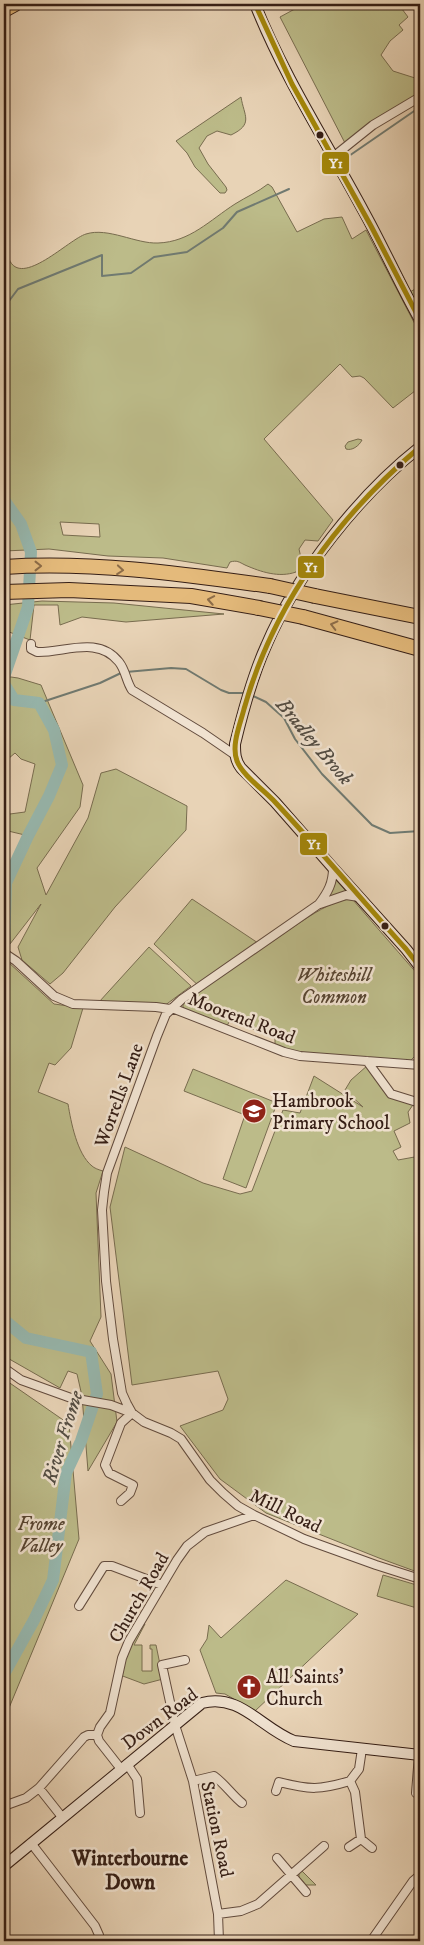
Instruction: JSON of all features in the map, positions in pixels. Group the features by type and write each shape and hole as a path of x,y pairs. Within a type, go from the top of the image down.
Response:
{"highway":[{"path":"4,10 15,4"},
{"path":"4,567 72,565 196,576 270,586 420,617"},
{"path":"4,592 69,590 191,596 303,617 420,649"},
{"path":"373,608 420,625"},
{"path":"364,633 420,660"}],"main road":[{"path":"255,4 273,47 298,97 365,213 420,320"},
{"path":"420,447 391,471 368,494 317,559 289,601 275,627 253,680 244,708 234,754 241,768 275,802 406,948 420,967"},
{"name":"Down Road","path":"4,1866 62,1816 202,1703 221,1700 231,1702 284,1737 294,1741 420,1755"}],"street":[{"path":"333,157 373,125 420,97"},
{"path":"31,644 31,649 37,652 76,648 101,648 111,654 125,671 128,685 132,690 234,754"},
{"name":"Worrells Lane","path":"132,1413 122,1393 112,1339 102,1210 107,1173 157,1036 171,1008 182,999 319,904 328,891 333,879 333,868"},
{"path":"319,904 346,895 359,897"},
{"name":"Moorend Road","path":"4,953 16,961 54,996 73,1004 171,1008 284,1052 300,1056 420,1064"},
{"path":"367,1061 391,1094 420,1103"},
{"name":"Mill Road","path":"4,1368 21,1380 71,1398 111,1405 132,1413 144,1422 181,1439 210,1480 238,1506 254,1515 304,1539 420,1579"},
{"path":"121,1501 130,1493 133,1485 109,1474 105,1464 121,1423 132,1413"},
{"name":"Church Road","path":"97,1735 110,1713 122,1658 129,1641 187,1546 205,1532 254,1515"},
{"path":"79,1606 104,1566 112,1566 162,1585"},
{"name":"Station Road","path":"184,1660 162,1665 175,1725 193,1781 218,1914 219,1941"},
{"path":"4,1806 26,1798 39,1788 84,1737 97,1735 99,1741 137,1779 140,1812"},
{"path":"276,1791 279,1782 304,1789 325,1788 350,1781 359,1769 362,1749"},
{"path":"416,1793 420,1755"},
{"path":"193,1781 214,1776 242,1803"},
{"path":"350,1781 355,1792 361,1839 372,1848"},
{"path":"230,1793 235,1786"},
{"path":"39,1788 62,1816"},
{"path":"349,1848 361,1839"},
{"path":"31,1843 95,1926 100,1941"},
{"path":"218,1914 241,1912 258,1904 324,1846"},
{"path":"277,1858 306,1892"},
{"path":"371,1941 413,1881 420,1875"}],"green space":[{"path":"304,4 408,4 402,9 408,17 399,25 403,30 390,41 381,55 393,71 415,78 420,88 420,93 391,110 346,145 280,17"},
{"path":"241,97 246,119 243,127 231,135 217,131 207,136 199,148 208,164 226,187 225,193 220,193 195,167 187,153 176,141"},
{"path":"268,184 272,187 297,232 324,219 342,217 352,239 366,230 420,334 420,387 393,408 364,378 360,376 352,377 340,364 264,439 333,520 318,541 305,540 299,549 301,558 296,572 290,574 270,573 236,561 230,562 227,568 163,558 108,556 49,549 4,551 4,236 9,259 15,267 24,268 34,266 46,260 78,238 95,232 113,234 149,243 169,242 180,239 199,229","holes":["60,522 99,524 100,537 63,535"]},
{"path":"420,286 420,310 410,292"},
{"path":"358,439 362,440 357,446 353,449 346,449 345,446 348,442"},
{"path":"42,601 114,603 224,614 126,622 82,617 60,625 58,605 34,605 30,640 4,630 4,605"},
{"path":"4,676 41,685 83,785 80,807 37,868 46,895 88,818 101,773 116,769 187,806 186,830 115,907 63,973 50,984 22,960 18,947 41,904 10,944 9,878 29,836 4,830 4,811 10,814 25,812 35,764 21,759 15,753 8,759 4,759"},
{"path":"336,880 347,892 327,899"},
{"name":"Whiteshill Common","path":"192,899 264,947 321,909 344,900 353,900 420,977 420,1051 409,1062 300,1053 275,1046 275,1038 230,1020 227,1026 188,1012 183,1007 183,1003 202,989 154,944"},
{"path":"149,947 191,986 164,1006 99,1002"},
{"path":"7,961 54,1004 83,1008 71,1048 55,1065 49,1063 38,1092 68,1104 82,1154 93,1167 103,1171 96,1193 101,1317 90,1341 111,1374 117,1422 88,1471 82,1396 77,1374 68,1371 60,1388 4,1356 4,965"},
{"path":"368,1065 391,1094 415,1102 408,1112 410,1123 394,1131 401,1147 393,1151 398,1160 420,1156 420,1573 266,1513 220,1479 180,1426 223,1410 228,1399 218,1371 132,1385 110,1207 125,1147 203,1183 240,1194 252,1191 283,1110 300,1113 314,1076 363,1107 345,1090 351,1080"},
{"path":"193,1069 277,1103 246,1188 223,1179 245,1115 184,1091"},
{"name":"Frome Valley","path":"4,1379 69,1424 79,1539 4,1720"},
{"path":"383,1575 420,1586 420,1609 377,1596"},
{"path":"286,1580 358,1614 255,1711 225,1694 216,1693 200,1650 207,1639 209,1625 221,1638"},
{"path":"145,1624 134,1645 142,1645 142,1671 152,1671 152,1649 150,1649 150,1645 156,1645 163,1679 144,1684 120,1675 124,1655 141,1625"},
{"path":"301,1870 316,1885 306,1885 299,1877"}],"waterway":[{"path":"346,158 420,107"},
{"path":"4,305 6,305 18,289 102,255 102,276 131,273 154,257 187,252 223,228 237,212 289,189"},
{"name":"River Frome","path":"4,500 21,524 31,552 28,607 4,677"},
{"name":"Bradley Brook","path":"126,672 171,668 186,669 221,690 229,693 244,693"},
{"name":"Bradley Brook","path":"39,703 100,683 121,673"},
{"name":"River Frome","path":"4,684 14,700 39,703 54,730 62,765 49,796 6,883 4,948"},
{"name":"Bradley Brook","path":"251,695 266,702 284,718 295,739 322,774 372,825 390,833 420,831"},
{"name":"River Frome","path":"4,1320 26,1338 91,1352 97,1394 81,1441 66,1473 53,1580 34,1620 4,1674"}],"transit line":[{"name":"Y1","path":"255,4 292,84 371,226 420,320"},
{"name":"Y1","path":"420,447 362,502 312,565 291,599 272,634 257,671 238,728 235,748 237,761 244,772 308,838 420,967"}],"place":[{"name":"Hambrook Primary School","path":"254,1111"},
{"name":"All Saints' Church","path":"249,1687"}],"district":[{"name":"Winterbourne Down","path":"130,1870"}]}
